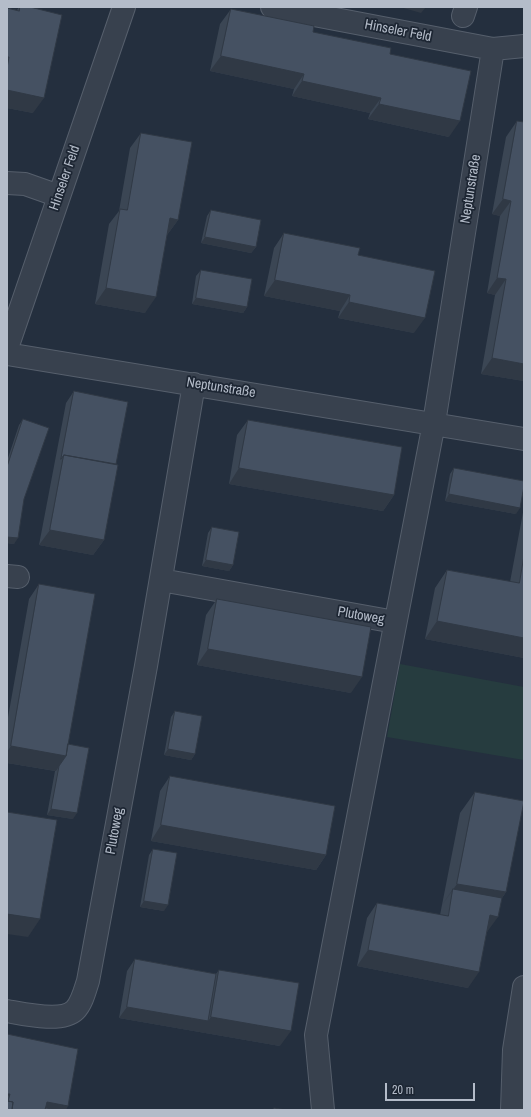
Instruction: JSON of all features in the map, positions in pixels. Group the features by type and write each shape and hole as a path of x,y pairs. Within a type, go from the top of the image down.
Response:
{"street":[{"name":"Hinseler Feld","path":"7,348 124,7"},
{"name":"Hinseler Feld","path":"272,7 494,49 524,46"},
{"name":"Neptunstraße","path":"434,424 494,49"},
{"path":"7,183 25,184 59,196"},
{"name":"Neptunstraße","path":"7,354 524,440"},
{"name":"Plutoweg","path":"7,1011 33,1016 64,1015 75,1010 82,998 88,981 194,384"},
{"path":"323,1110 316,1035 434,424"},
{"name":"Plutoweg","path":"160,580 396,622"},
{"path":"512,1110 514,1050 524,987"}],"green space":[{"path":"400,664 524,687 524,760 387,737"}],"building":[{"path":"20,7 30,7 62,15 44,98 7,90 7,68 9,57 7,57 7,8 19,11"},
{"path":"231,9 314,26 313,32 391,48 390,54 471,71 460,121 379,104 381,98 302,81 304,74 221,56"},
{"path":"517,121 524,122 524,364 492,358 506,279 497,278 511,201 503,199"},
{"path":"141,133 192,142 178,220 170,218 156,297 106,288 120,209 127,210"},
{"path":"211,210 261,220 256,247 205,237"},
{"path":"284,233 360,248 358,255 435,271 425,318 349,302 350,295 275,280"},
{"path":"201,270 252,279 247,307 196,298"},
{"path":"74,391 128,402 116,464 64,455 61,459"},
{"path":"23,419 49,428 24,499 18,538 7,537 7,467"},
{"path":"248,420 402,447 394,495 239,468"},
{"path":"64,455 118,465 104,540 50,530"},
{"path":"454,468 524,481 520,508 449,494"},
{"path":"212,527 239,532 233,565 206,560"},
{"path":"524,556 524,638 437,621 447,570 519,583"},
{"path":"39,584 95,594 66,756 11,746"},
{"path":"217,599 371,627 362,677 208,649"},
{"path":"175,711 202,716 195,754 168,749"},
{"path":"68,744 89,748 77,813 51,809 59,766 66,756"},
{"path":"170,776 335,806 326,855 161,825"},
{"path":"475,792 524,801 506,892 457,884"},
{"path":"7,812 57,820 40,919 7,914"},
{"path":"153,849 177,853 168,905 144,901"},
{"path":"453,889 502,898 498,917 490,915 479,972 368,950 377,903 448,916"},
{"path":"135,959 216,974 208,1021 127,1007"},
{"path":"219,970 299,983 291,1031 211,1017"},
{"path":"7,1034 78,1049 68,1106 47,1102 45,1110 12,1110 13,1102 8,1101 10,1094 7,1094"},
{"path":"7,1101 13,1102 12,1110 7,1110"},
{"path":"46,1108 58,1110 45,1110"},
{"path":"274,1108 286,1110 273,1110"}]}
